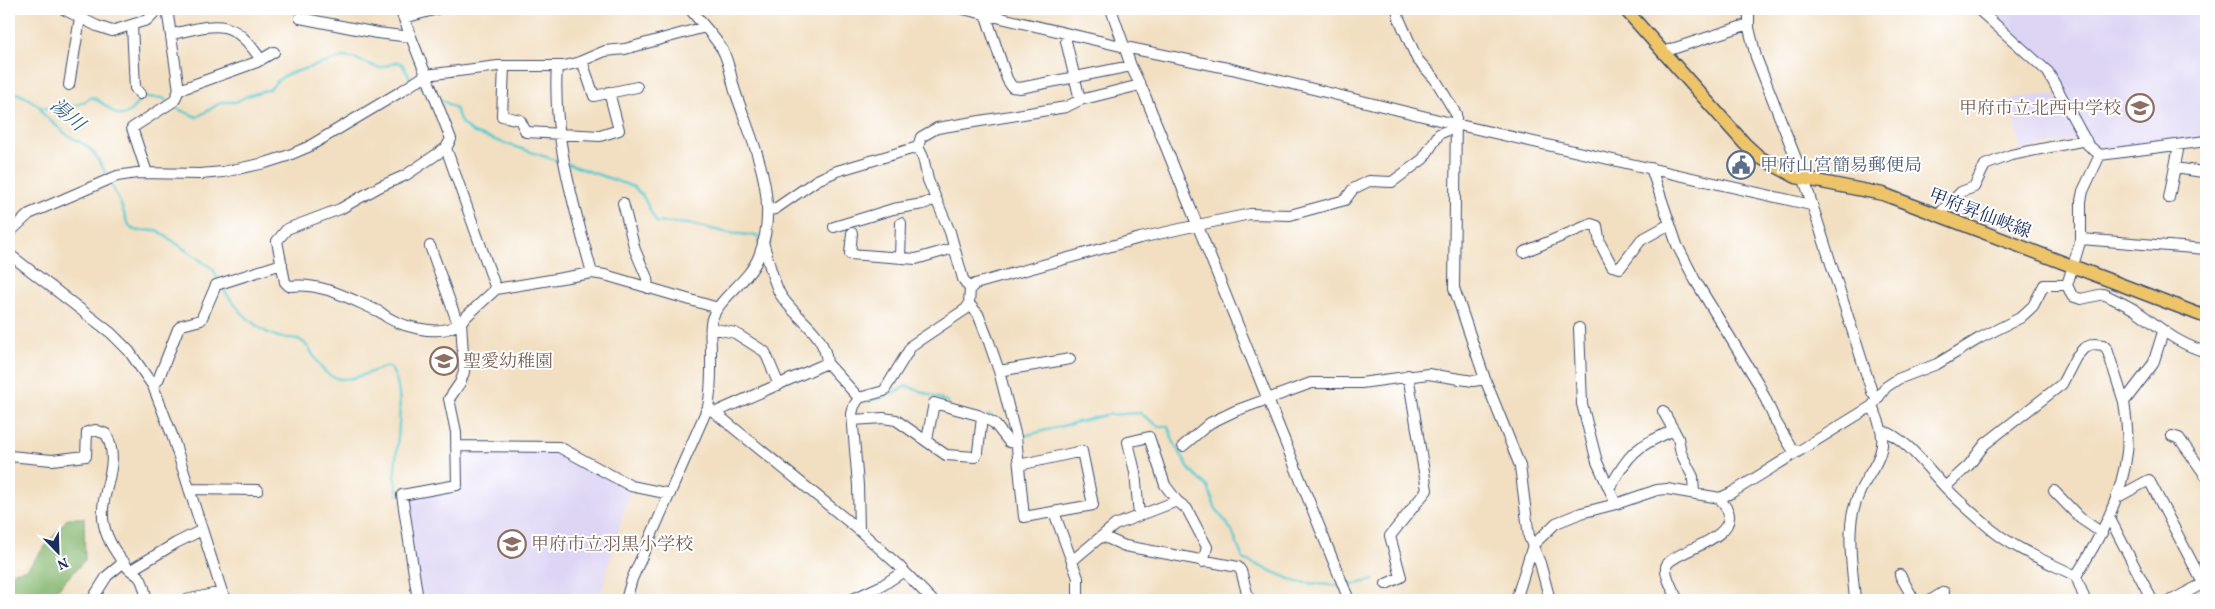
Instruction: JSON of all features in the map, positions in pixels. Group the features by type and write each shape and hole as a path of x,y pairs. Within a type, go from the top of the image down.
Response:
{"main road":[{"name":"甲府昇仙峡線","path":"1625,9 1759,157 1804,179 1883,194 2072,268 2206,317"}],"street":[{"path":"64,9 96,26 112,31 147,20 158,9"},
{"path":"167,9 179,90"},
{"path":"437,9 402,13 451,139 446,148 406,175 379,187 340,209 287,229 277,241 286,282 289,286 304,284 319,286 380,312 387,318 416,328 438,332 452,329 496,289 592,273 718,308"},
{"path":"626,600 632,579 670,494 712,409 712,320 718,308 750,275 761,253 768,210 765,179 733,88 726,59 722,50 690,9"},
{"path":"964,9 985,11 1125,47 1232,69 1455,125 1811,205"},
{"path":"1112,9 1131,66 1198,225 1349,600"},
{"path":"1398,9 1398,16 1417,59 1435,79 1456,114 1454,288 1486,380 1520,466 1529,537 1540,563 1550,600"},
{"path":"1746,9 1749,15 1756,57 1804,179 1875,402 1882,431 1881,453 1861,490 1853,512 1855,600"},
{"path":"1978,9 2048,72 2086,140 2100,155"},
{"path":"985,11 1007,80 1012,87 1020,88 1131,66"},
{"path":"69,85 76,14"},
{"path":"300,18 377,33 411,37"},
{"path":"1663,52 1749,24"},
{"path":"132,25 134,81 135,88 140,94"},
{"path":"172,34 214,25 236,31 251,44 261,60"},
{"path":"9,233 29,214 109,180 137,173 200,174 222,172 265,163 287,156 308,147 426,75 504,66 557,66 582,61 605,51 625,49 705,27"},
{"path":"1066,42 1080,100"},
{"path":"147,173 132,128 169,104 179,90 261,60 274,52"},
{"path":"582,61 594,96 636,87"},
{"path":"504,66 502,116 520,120 526,132 600,136 618,130 609,92"},
{"path":"557,66 559,134 566,172 592,273"},
{"path":"859,530 853,420 854,406 859,398 884,391 912,345 966,310 969,304 970,289 963,279 918,147 921,137 937,128 1066,107 1080,100 1140,85"},
{"path":"970,289 975,284 984,281 1140,238 1250,214 1290,215 1344,200 1353,189 1369,181 1392,182 1423,159 1439,134 1455,125"},
{"path":"1937,216 1960,192 1974,187 1985,165 2011,155 2086,140"},
{"path":"2100,155 2206,142"},
{"path":"2169,198 2179,145"},
{"path":"768,210 774,209 817,180 837,171 918,147"},
{"path":"446,148 496,289"},
{"path":"2100,155 2080,202 2081,239 2067,286 2072,296 2081,299 2103,294 2135,310 2163,332 2189,347 2206,352"},
{"path":"1651,168 1677,245 1695,280 1758,383 1776,422 1794,452"},
{"path":"2175,168 2206,174"},
{"path":"834,227 893,209 923,204 936,199"},
{"path":"622,203 635,250 647,278 648,288"},
{"path":"900,258 901,223"},
{"path":"1524,252 1591,224 1597,226 1600,243 1612,266 1620,268 1641,240 1670,224"},
{"path":"852,232 850,254 916,259 954,248"},
{"path":"2081,239 2206,249"},
{"path":"763,241 779,291 787,304 822,340 827,363 859,398"},
{"path":"418,600 402,495 457,485 456,432 449,399 460,383 464,372 460,323 430,246"},
{"path":"9,254 111,333 129,352 153,386 172,435 225,596 186,600"},
{"path":"153,386 158,380 178,329 182,325 201,320 220,283 282,264"},
{"path":"1516,600 1533,545 1556,523 1581,513 1616,504 1657,490 1667,489 1720,498 1731,493 1875,402 1886,387 1898,378 1937,364 1980,338 2020,318 2033,306 2044,285 2067,286"},
{"path":"969,304 978,314 999,371 1017,444 1024,517 1093,505 1082,451 1020,465"},
{"path":"711,328 735,333 765,352 779,385"},
{"path":"1579,328 1582,404 1598,462 1616,504"},
{"path":"2124,402 2153,364 2163,332"},
{"path":"1945,487 1969,465 1985,444 2062,384 2076,357 2084,348 2094,344 2103,345 2108,349 2124,402 2128,437 2127,453 2110,519 2076,576"},
{"path":"999,371 1070,358"},
{"path":"712,409 779,385 827,363"},
{"path":"1183,446 1210,423 1234,411 1311,384 1362,382 1428,374 1473,381 1486,380"},
{"path":"1386,584 1401,576 1390,536 1427,490 1408,375"},
{"path":"927,440 934,403 982,417 994,423 1009,442 1017,444"},
{"path":"712,409 859,530 904,571 932,600"},
{"path":"1663,410 1678,438 1681,453 1693,477 1694,493"},
{"path":"853,420 883,418 896,420 946,455 975,457 978,452 982,417"},
{"path":"9,456 52,460 86,456 87,432 95,430 106,434 110,441 112,461 103,513 104,525 110,542 124,562 140,578 147,600"},
{"path":"1609,488 1626,459 1642,444 1674,430"},
{"path":"1882,431 1891,434 1907,446 1945,487 1994,532 2020,549 2076,576 2085,600"},
{"path":"2172,436 2179,438 2206,476"},
{"path":"1139,515 1135,472 1128,442 1149,437 1165,485 1177,501 1187,508 1207,547 1203,562"},
{"path":"456,446 560,447 631,486 670,494"},
{"path":"2116,498 2149,480 2205,584 2172,600"},
{"path":"189,489 258,490"},
{"path":"2054,491 2080,518 2102,533"},
{"path":"1678,600 1667,575 1666,567 1670,561 1701,546 1723,530 1728,520 1728,512 1720,498"},
{"path":"1073,560 1115,525 1177,501"},
{"path":"1054,512 1078,578 1078,600"},
{"path":"2110,519 2152,600"},
{"path":"131,570 176,542 202,530"},
{"path":"1102,536 1125,546 1238,567 1249,600"},
{"path":"92,600 106,576 124,562"},
{"path":"851,600 883,585 904,571"},
{"path":"1900,575 1914,600"},
{"path":"1931,600 1944,592"}],"shaded area":[{"name":"甲府市立北西中学校","path":"1983,9 2206,9 2206,141 2100,155 2090,142 2056,74 2030,55"},
{"path":"2054,94 2079,138 2021,151 2011,98"},
{"name":"甲府市立羽黒小学校","path":"456,446 559,447 631,486 599,600 418,600 402,495 457,485"}],"green space":[{"path":"68,518 84,518 85,560 47,600 9,600 9,573 27,569"}],"waterway":[{"path":"172,105 197,117 222,102 236,102 247,96 270,89 278,80 288,74 344,57 353,58 379,68 398,62 402,64 412,81"},
{"path":"416,84 428,92"},
{"name":"湯川","path":"9,90 26,97 40,107 43,114 67,135 84,144 94,153 108,177"},
{"path":"40,107 67,108 80,104 92,97 112,111 122,115 128,113 142,97 163,98 167,101"},
{"path":"440,99 455,108 462,124 474,133 561,162"},
{"path":"568,164 634,187 643,196 656,222 690,224 729,233 759,236 758,243"},
{"path":"110,182 127,222 132,229 138,231 157,230 213,269 219,282"},
{"path":"222,287 239,310 253,323 278,337 300,340 307,346 325,372 336,378 348,379 389,367 395,376 400,401 395,474 398,495"},
{"path":"781,304 789,313"},
{"path":"867,401 879,399 907,386 948,402"},
{"path":"1020,437 1105,415 1140,413 1158,426 1168,426 1174,443 1190,470 1208,487 1215,507 1232,531 1243,559 1297,582 1339,586"},
{"path":"989,415 1000,421 1012,436"},
{"path":"407,559 412,600"},
{"path":"1347,586 1373,580"}],"place":[{"name":"甲府市立北西中学校","path":"2140,108"},
{"name":"甲府山宮簡易郵便局","path":"1741,165"},
{"name":"聖愛幼稚園","path":"444,361"},
{"name":"甲府市立羽黒小学校","path":"512,544"}]}
